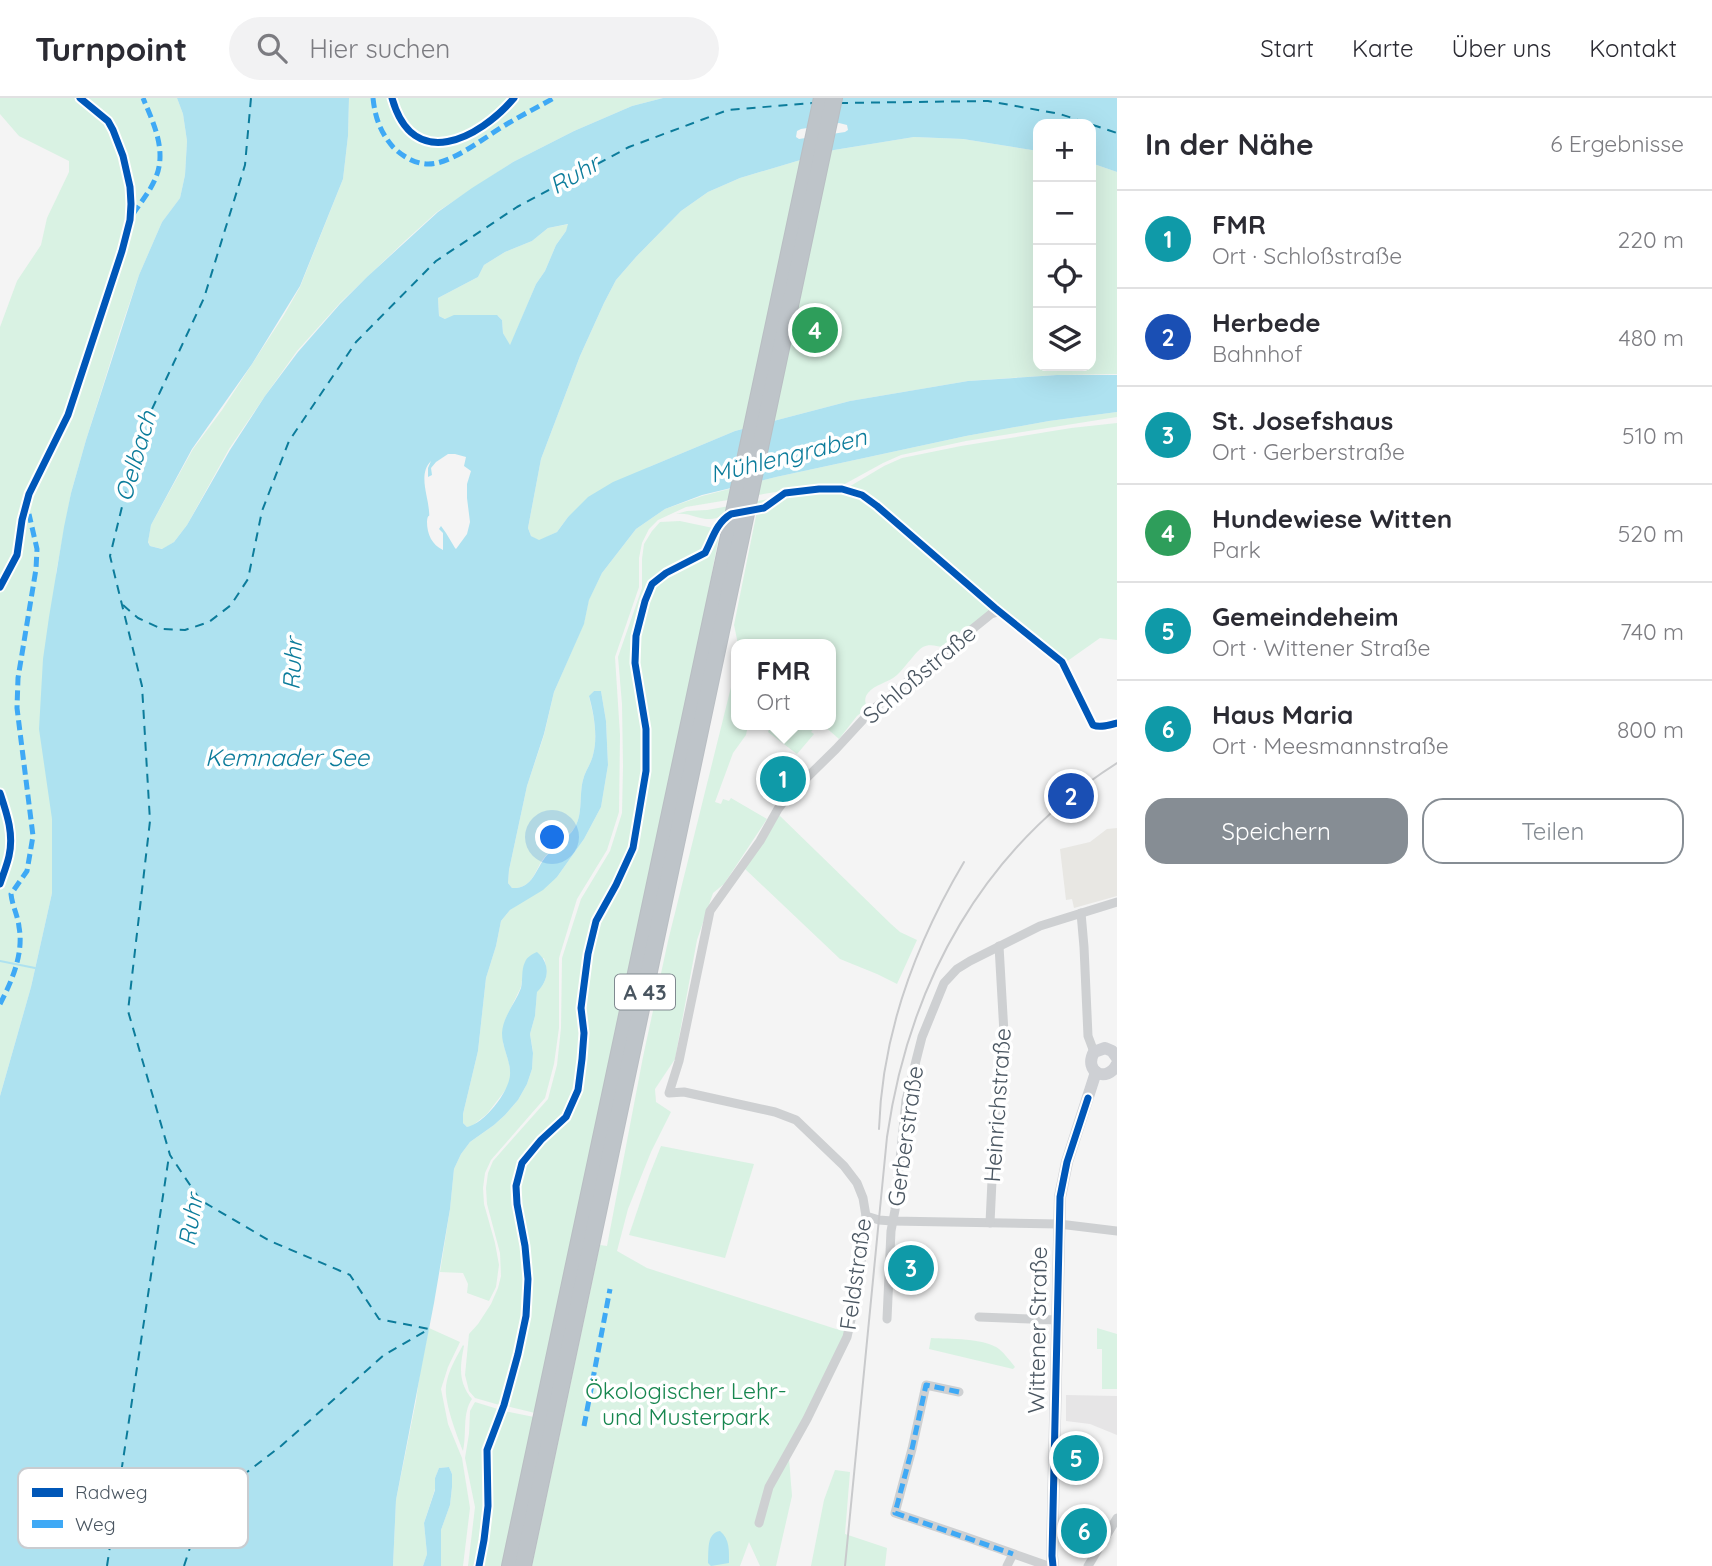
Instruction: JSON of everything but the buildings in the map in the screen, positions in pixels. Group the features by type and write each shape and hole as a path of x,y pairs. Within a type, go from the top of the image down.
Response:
{"highway":[{"name":"A 43","path":"523,1566 822,98"},
{"name":"A 43","path":"510,1566 727,572 834,98"}],"main road":[{"path":"1101,1048 1112,1060 1093,1069 1090,1060 1094,1052 1101,1048"},
{"name":"Wittener Straße","path":"1053,1566 1060,1197 1067,1162 1088,1098 1112,1060"}],"street":[{"name":"Schloßstraße","path":"669,1093 710,911 752,853 787,797 836,750 871,711 979,622 1000,611 1062,662 1093,725 1117,723"},
{"name":"Gerberstraße","path":"887,1319 892,1221 906,1100 922,1037 944,983 957,968 1040,926 1117,902"},
{"path":"1081,913 1088,1036 1094,1052"},
{"name":"Heinrichstraße","path":"990,1223 994,1138 1003,1065 999,946"},
{"name":"Feldstraße","path":"669,1093 684,1092 775,1112 796,1120 844,1166 863,1198 866,1216 856,1298 846,1337 807,1419 769,1487 758,1523"},
{"path":"866,1216 892,1221 1059,1224 1117,1231"},
{"name":"Wittener Straße","path":"979,1317 1058,1320"},
{"path":"959,1392 926,1385 895,1513 1048,1566"},
{"path":"1090,1562 1117,1518"},
{"path":"1007,1566 1013,1554"}],"shaded area":[{"path":"1117,828 1117,896 1074,908 1072,899 1066,900 1060,849 1090,842 1107,829"},
{"path":"1066,1395 1117,1396 1117,1435 1090,1424 1066,1421"}],"green space":[{"path":"0,98 177,98 183,114 187,141 185,175 180,198 162,222 139,275 71,493 56,573 52,893 31,987 0,1096 0,327 17,281 41,245 47,218 69,172 69,161 19,136 0,114"},
{"path":"349,98 663,98 632,106 574,131 513,162 437,212 340,303 297,351 229,449 187,525 174,542 163,549 150,546 148,541 151,525 193,449 222,410 300,287 343,179"},
{"path":"914,137 963,139 1033,150 1033,371 1096,371 1096,165 1117,172 1117,374 968,381 850,401 735,431 649,467 568,517 557,532 539,541 531,536 528,528 541,459 580,356 616,280 681,211 708,192 740,178 834,150"},
{"path":"569,224 536,284 510,346 503,333 502,320 498,316 445,319 439,316 438,298 478,277 484,265 505,252 532,241 548,228"},
{"path":"1117,412 1117,417 966,441 901,455 843,485 806,487 686,507 658,520 649,529 639,558 639,587 615,657 620,735 619,812 607,850 577,899 559,958 559,1028 554,1064 545,1098 491,1160 485,1173 484,1204 499,1265 496,1287 489,1301 467,1293 468,1284 463,1273 440,1272 454,1169 470,1142 505,1115 527,1084 532,1069 530,1034 537,991 546,976 544,958 523,973 521,987 505,1020 503,1043 511,1077 507,1088 487,1114 467,1127 463,1123 463,1114 478,1051 486,978 501,921 510,910 557,877 584,839 601,807 608,765 606,721 601,691 594,691 589,697 595,741 592,758 583,780 577,822 572,832 541,862 531,880 523,886 512,888 508,883 509,870 527,786 544,735 554,692 584,623 589,599 602,573 636,529 665,509 702,496 776,477 966,436"},
{"path":"1117,423 1117,640 1100,638 1066,662 882,508 863,494 847,488 902,458 1071,428"},
{"path":"842,490 862,497 992,609 945,647 923,647 897,675 871,690 865,698 867,708 839,739 829,730 836,730 836,639 737,639 734,625 757,511 767,509 787,496"},
{"path":"774,498 713,519 676,514 687,511"},
{"path":"680,521 713,528 705,552 651,582 633,637 632,662 644,731 644,771 632,847 595,920 586,954 580,1008 582,1033 577,1090 565,1116 540,1139 521,1162 514,1186 524,1246 526,1304 517,1354 503,1406 475,1398 469,1391 465,1375 469,1334 491,1304 501,1276 500,1253 487,1204 488,1173 493,1161 548,1099 557,1065 561,1028 562,958 581,899 610,851 622,813 622,704 618,657 642,588 644,544 660,522"},
{"path":"716,530 720,530 704,615 535,1413 506,1406 520,1354 529,1288 527,1246 517,1186 523,1164 567,1117 579,1091 585,1033 582,1009 589,955 598,921 634,848 648,771 648,729 637,662 638,636 644,611 658,579 701,558 708,552"},
{"name":"Ökologischer Lehr- und Musterpark","path":"731,687 731,730 747,730 733,753 715,802 721,804 723,799 729,801 731,798 767,819 724,884 713,893 697,940 675,1059 655,1089 656,1102 671,1112 628,1209 617,1251 647,1268 850,1332 789,1458 792,1496 776,1566 760,1566 749,1542 740,1566 532,1566 600,1245 607,1246 668,941"},
{"path":"813,730 811,732 814,734 797,754 768,732"},
{"path":"779,815 891,924 917,940 897,984 840,959 744,868"},
{"path":"661,1146 754,1164 725,1258 629,1235"},
{"path":"429,1328 460,1342 441,1389 448,1424 462,1458 470,1508 463,1566 441,1566 441,1530 450,1505 452,1487 449,1467 439,1468 435,1478 435,1489 424,1523 427,1554 423,1566 393,1566 396,1500"},
{"path":"1097,1328 1117,1334 1117,1389 1102,1389 1102,1349 1097,1349"},
{"path":"931,1338 993,1345 1015,1367 1013,1369 929,1349"},
{"path":"463,1345 462,1380 472,1399 466,1417 463,1451 447,1401 446,1386"},
{"path":"475,1402 501,1410 486,1449 487,1506 479,1562 477,1566 468,1566 475,1507 465,1458 470,1411"},
{"path":"504,1411 534,1417 502,1566 480,1566 490,1505 489,1450"},
{"path":"835,1470 850,1472 845,1534 887,1548 885,1566 811,1566 824,1500"}],"water":[{"name":"Kemnader See","path":"177,98 349,98 343,179 300,286 252,364 192,449 151,525 148,542 150,546 162,549 174,542 187,525 265,396 298,352 340,304 438,212 513,162 574,131 632,106 663,98 1117,98 1117,172 1096,165 1096,119 1033,119 1033,150 963,139 914,137 834,150 740,178 708,192 681,211 636,257 616,280 604,303 580,356 541,459 528,528 531,536 539,540 557,532 588,497 613,482 735,431 850,401 968,381 1057,375 1117,375 1117,412 966,436 702,495 665,509 636,529 602,573 589,600 584,624 554,692 527,786 509,870 508,883 512,888 523,886 531,880 545,857 572,832 577,822 583,780 592,758 595,741 589,696 594,691 601,691 606,721 608,765 601,807 584,839 557,877 543,890 510,910 501,921 486,978 478,1051 463,1123 467,1127 474,1125 488,1114 509,1082 510,1070 502,1039 503,1027 521,988 525,962 537,952 545,962 547,972 537,992 530,1034 532,1069 518,1100 494,1125 470,1142 454,1169 434,1303 396,1500 393,1566 0,1566 0,1096 31,987 52,893 52,819 39,729 43,659 64,527 86,440 139,275 162,222 180,198 185,175 187,141 183,114","holes":["839,123 847,125 848,130 799,139 796,137 797,131 801,129","568,224 536,284 510,345 503,333 502,320 497,315 454,315 445,319 439,316 438,298 478,277 484,265 505,252 532,241 548,228","448,454 466,457 464,466 471,471 467,484 470,522 467,534 456,549 441,526 439,529 443,533 443,550 433,542 428,531 425,472 431,461 428,477 432,475 431,468 436,462"]},
{"path":"449,1467 452,1487 450,1505 441,1530 441,1566 423,1566 427,1554 424,1523 435,1490 435,1478 439,1468"},
{"path":"720,1531 727,1541 729,1563 711,1566 708,1563 710,1539"}],"waterway":[{"path":"0,961 35,968"}],"ferry route":[{"path":"248,1471 281,1446 384,1355 429,1329 379,1319 350,1275 270,1241 200,1200 170,1155 128,1011 150,821 142,686 110,556 139,437 204,298 245,165 251,98"},
{"path":"839,103 988,101 1060,114 1117,133"},
{"path":"123,605 138,618 162,629 185,630 209,622 231,605 248,579 262,511 289,441 356,342 436,261 517,207 629,147 728,110 812,103"},
{"path":"122,1468 169,1156"},
{"path":"107,1566 110,1548"},
{"path":"184,1566 190,1548"}],"railway":[{"path":"845,1566 887,1137 898,1080 913,1026 934,973 960,924 991,878 1028,836 1070,797 1117,763"},
{"path":"879,1129 887,1059 905,990 931,925 964,862"}],"marked path":[{"path":"133,214 154,182 160,157 157,136 143,98"},
{"path":"373,98 379,124 393,147 408,158 426,164 457,155 554,98"},
{"path":"0,1004 13,976 20,947 11,894 27,871 33,836 17,708 18,678 36,569 37,549 29,514"},
{"path":"584,1426 610,1289"},
{"path":"959,1392 926,1385 895,1513 1013,1554"}],"cycle path":[{"path":"0,587 17,555 29,494 68,415 130,220 130,187 123,156 113,130 108,121 80,98"},
{"path":"392,98 402,121 415,135 431,142 466,136 500,113 514,98"},
{"path":"479,1566 488,1506 487,1450 504,1405 526,1316 528,1279 516,1186 522,1163 541,1140 566,1117 578,1090 584,1033 581,1008 588,954 596,921 633,848 646,771 646,729 635,663 636,636 652,584 666,573 705,553 718,526 731,514 764,508 785,493 842,489 862,495 877,506 1062,662 1093,725 1117,723"},
{"path":"0,793 11,840 0,884"},
{"path":"1053,1566 1060,1197 1067,1162 1088,1098"}],"place":[{"name":"Hundewiese Witten","path":"815,330"},
{"name":"FMR","path":"783,779"},
{"name":"Herbede","path":"1071,796"},
{"name":"St. Josefshaus","path":"911,1268"},
{"name":"Gemeindeheim","path":"1076,1458"},
{"name":"Haus Maria","path":"1084,1531"}],"water label":[{"name":"Ruhr","path":"574,174"},
{"name":"Mühlengraben","path":"788,455"},
{"name":"Oelbach","path":"135,456"},
{"name":"Ruhr","path":"292,664"},
{"name":"Ruhr","path":"190,1220"}]}
